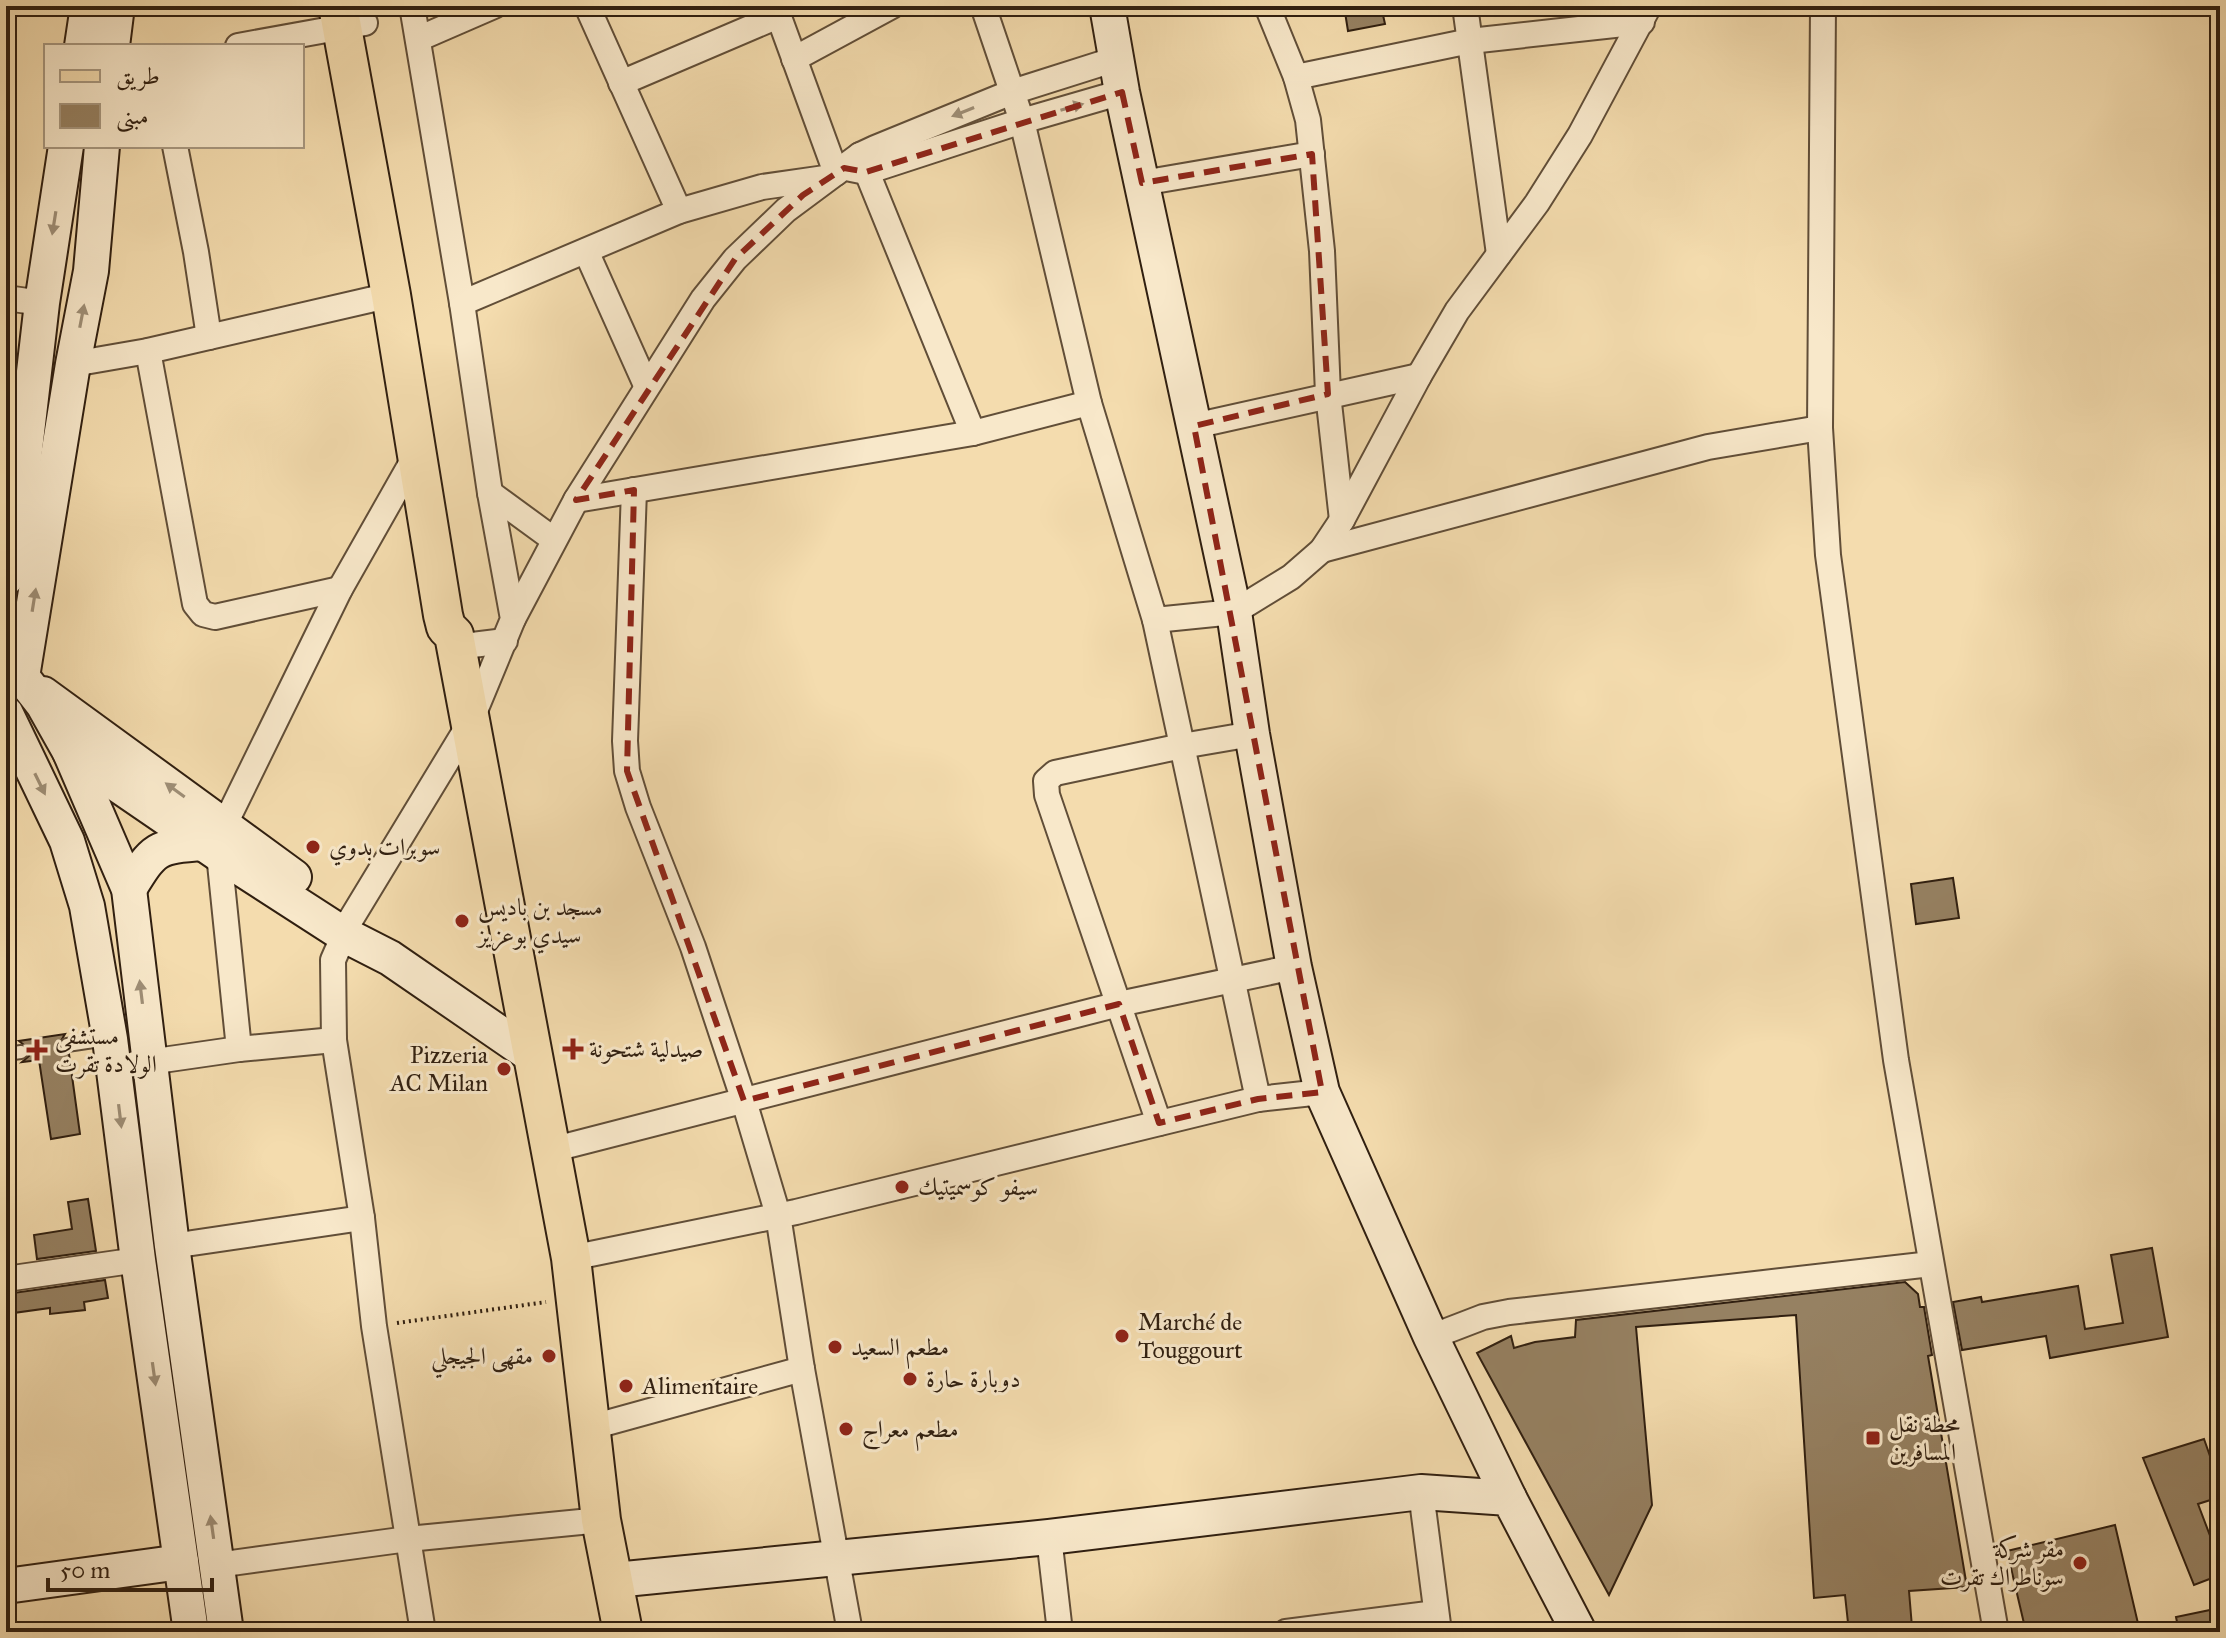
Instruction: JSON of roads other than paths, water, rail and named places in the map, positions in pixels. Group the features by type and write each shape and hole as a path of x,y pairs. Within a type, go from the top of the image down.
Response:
{"main road":[{"path":"82,44 88,6"},
{"path":"112,44 117,6"},
{"path":"1107,6 1122,92 1234,612 1252,734 1294,967 1322,1092 1431,1337 1509,1498 1579,1632"},
{"path":"352,16 391,295 443,615 455,641 571,1258 601,1520 623,1632"},
{"path":"352,16 460,613 455,641"},
{"path":"8,563 66,148"},
{"path":"102,148 91,271 17,691 87,906 111,1052 191,1632"},
{"path":"17,691 43,704 70,752 129,889 172,1246 226,1632"},
{"path":"17,691 216,841"},
{"path":"70,752 347,926 534,1057"},
{"path":"129,889 155,851 171,845 216,841"},
{"path":"615,1580 1049,1537 1421,1492 1509,1498"},
{"path":"6,1586 181,1562"}],"street":[{"path":"412,6 462,303 509,630"},
{"path":"418,39 494,6"},
{"path":"587,6 679,211"},
{"path":"794,59 892,6"},
{"path":"983,6 1022,121 1089,403 1155,620 1258,1099"},
{"path":"1267,6 1296,77 1308,120 1322,251 1328,394 1342,520"},
{"path":"1465,6 1499,254"},
{"path":"1823,6 1820,428 1828,555 1896,1060 1996,1632"},
{"path":"621,83 776,11 794,59 973,433"},
{"path":"1296,77 1470,41 1645,14"},
{"path":"1155,620 1234,612 1291,577 1322,550 1342,520 1457,311 1537,203 1580,135 1645,14"},
{"path":"246,44 352,16"},
{"path":"423,1632 374,1326 362,1218 334,1040 333,960 347,926 470,723 509,630 553,539 646,385 703,299 735,259 786,210 847,169 1012,92 1116,59"},
{"path":"462,303 679,211 775,184 847,169 1122,92"},
{"path":"175,148 209,337"},
{"path":"1142,183 1312,154"},
{"path":"586,251 646,385"},
{"path":"73,364 148,351 391,295"},
{"path":"6,298 42,303"},
{"path":"148,351 195,604 203,614 215,617 340,589"},
{"path":"1194,426 1419,376"},
{"path":"576,500 973,433 1089,403"},
{"path":"1322,550 1708,447 1820,428"},
{"path":"239,1049 216,841 340,589 416,455"},
{"path":"634,490 625,741 627,771 693,947 778,1215 802,1369 850,1632"},
{"path":"490,493 553,539"},
{"path":"455,641 509,630"},
{"path":"1159,1123 1047,795 1046,781 1055,773 1252,734"},
{"path":"551,1150 1119,1004 1294,967"},
{"path":"111,1052 150,1063 239,1049 334,1040"},
{"path":"571,1258 778,1215 1258,1099 1322,1092"},
{"path":"172,1246 362,1218"},
{"path":"6,1279 138,1260"},
{"path":"1431,1337 1473,1320 1509,1312 1931,1264"},
{"path":"592,1427 802,1369"},
{"path":"1286,1632 1437,1622 1421,1492"},
{"path":"217,1565 408,1539 601,1520"},
{"path":"1049,1537 1060,1632"}],"lane":[{"path":"67,1045 111,1052"},
{"path":"6,1054 21,1052"}],"place":[{"name":"سوبرات بدوي","path":"313,847"},
{"name":"مسجد بن باديس سيدي بوعزيز","path":"462,921"},
{"name":"صيدلية شتحونة","path":"573,1049"},
{"name":"مستشفى الولادة تقرت","path":"37,1050"},
{"name":"Pizzeria AC Milan","path":"504,1069"},
{"name":"سيفو كوسميتيك","path":"902,1187"},
{"name":"Marché de Touggourt","path":"1122,1336"},
{"name":"مطعم السعيد","path":"835,1347"},
{"name":"مقهى الجيجلي","path":"549,1356"},
{"name":"دوبارة حارة","path":"910,1379"},
{"name":"Alimentaire","path":"626,1386"},
{"name":"مطعم معراج","path":"846,1429"},
{"name":"محطة نقل المسافرين","path":"1873,1438"},
{"name":"مقر شركة سوناطراك تقرت","path":"2080,1563"}]}
